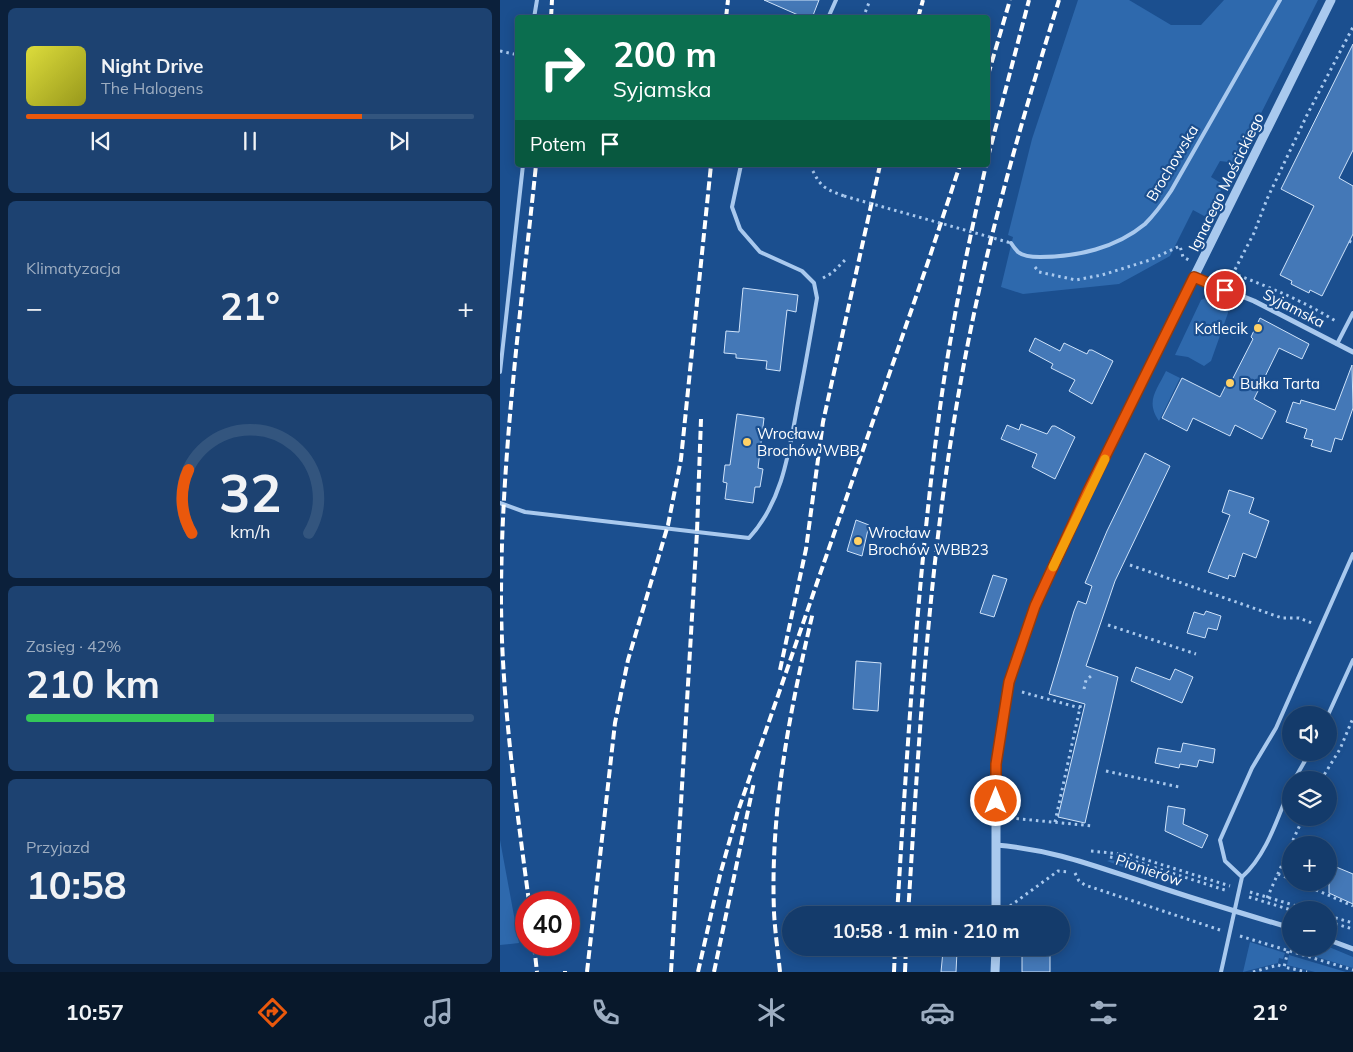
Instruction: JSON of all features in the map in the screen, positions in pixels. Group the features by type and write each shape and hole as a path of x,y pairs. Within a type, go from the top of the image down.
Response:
{"street":[{"name":"Ignacego Mościckiego","path":"996,906 996,764 1009,682 1035,606 1088,491 1331,0"},
{"name":"Syjamska","path":"1194,277 1254,301 1353,352"},
{"name":"Pionierów","path":"996,845 1034,848 1077,859 1282,925"},
{"path":"1337,943 1353,949"},
{"path":"996,956 996,972"}],"lane":[{"path":"534,15 537,0"},
{"path":"829,15 836,0"},
{"name":"Brochowska","path":"1011,243 1019,253 1034,257 1058,257 1090,252 1123,239 1144,224 1159,209 1280,0"},
{"path":"500,372 522,167"},
{"path":"500,503 525,512 749,538 762,523 774,499 786,466 818,298 814,283 802,271 760,252 740,229 732,207 741,167"},
{"path":"1337,344 1353,313"},
{"path":"1242,877 1225,861 1220,840 1252,768 1276,728 1353,554"},
{"path":"1332,706 1353,660"},
{"path":"1221,972 1228,933 1242,877 1261,854 1282,806"}],"path":[{"path":"864,15 870,0"},
{"path":"1225,290 1254,233 1267,199 1307,115 1353,27"},
{"path":"500,51 515,55"},
{"path":"811,167 819,183 825,189 1011,243"},
{"path":"1034,257 1035,268 1039,272 1076,280 1102,275 1150,260 1180,246 1184,257 1200,265"},
{"path":"814,283 832,273 847,258"},
{"path":"1232,273 1292,296 1346,327"},
{"path":"1130,565 1282,618 1299,618 1320,626"},
{"path":"1108,625 1196,654"},
{"path":"1084,689 1086,680 1092,676"},
{"path":"1021,698 1024,684"},
{"path":"1022,692 1080,708"},
{"path":"1055,822 1081,703"},
{"path":"1327,771 1340,749 1353,718"},
{"path":"1106,771 1180,788"},
{"path":"1010,809 1010,824"},
{"path":"1010,818 1093,826"},
{"path":"1088,851 1131,855 1282,902"},
{"path":"1103,857 1137,862 1231,892"},
{"path":"1077,859 1075,873 1079,882 1085,885 1282,949"},
{"path":"1267,898 1282,865"},
{"path":"1010,906 1058,871 1075,873"},
{"path":"1278,874 1282,876"},
{"path":"1319,891 1353,906"},
{"path":"1247,897 1282,907"},
{"path":"1337,918 1353,923"},
{"path":"1337,924 1353,929"},
{"path":"1284,967 1287,956"},
{"path":"1305,956 1353,970"},
{"path":"1253,972 1278,965 1307,972"}],"shaded area":[{"path":"1078,0 1129,0 1171,25 1201,25 1224,0 1318,0 1236,163 1220,161 1211,177 1224,185 1206,217 1193,210 1170,256 1119,284 1023,294 1001,287 1013,237 1008,235 1032,139"},
{"path":"1206,298 1227,304 1228,313 1211,361 1204,366 1188,357 1175,355 1201,300"},
{"path":"1166,371 1180,378 1159,421 1155,414 1153,401 1156,390"},
{"path":"500,840 515,921 515,943 500,945"},
{"path":"1110,860 1162,874 1154,879 1107,861"},
{"path":"1250,942 1282,952 1282,956 1284,956 1283,959 1279,958 1278,963 1243,972"},
{"path":"1337,950 1353,957 1353,968 1313,956 1337,956"},
{"path":"1289,956 1292,956 1346,972 1315,972 1287,965"}],"building":[{"path":"764,0 819,0 813,15 798,15"},
{"path":"1353,44 1353,150 1339,178 1353,186 1353,234 1322,296 1310,290 1309,293 1291,284 1292,281 1280,275 1314,206 1281,189"},
{"path":"743,288 798,295 796,312 787,310 780,371 766,369 767,361 736,358 736,354 724,353 726,331 739,332"},
{"path":"1260,318 1309,344 1302,359 1279,348 1254,399 1276,411 1262,439 1235,425 1230,436 1193,418 1187,431 1162,418 1182,378 1220,397 1228,381 1231,382 1253,339 1251,337"},
{"path":"1035,338 1060,351 1064,343 1087,354 1089,350 1092,350 1113,361 1092,404 1069,391 1075,380 1051,368 1053,364 1029,351"},
{"path":"1352,365 1353,408 1342,440 1335,438 1331,452 1311,446 1313,440 1304,438 1307,429 1286,422 1293,402 1300,404 1301,400 1335,410"},
{"path":"737,414 764,418 758,468 763,469 760,487 755,487 753,503 725,499 727,483 723,482 725,465 730,465"},
{"path":"1021,424 1047,434 1052,426 1055,426 1075,437 1055,479 1032,467 1037,454 1001,439 1007,425 1019,430"},
{"path":"1145,453 1170,466 1115,581 1086,666 1118,677 1085,823 1058,817 1085,704 1049,694 1074,611 1078,601 1086,604 1092,586 1085,583 1107,531"},
{"path":"1229,490 1254,498 1249,513 1269,521 1256,558 1243,553 1235,577 1229,575 1228,579 1208,572 1230,515 1222,512"},
{"name":"Wrocław Brochów WBB23","path":"856,520 869,525 862,556 847,551"},
{"path":"993,575 1007,579 994,617 980,613"},
{"path":"1206,611 1221,616 1217,630 1208,628 1205,638 1187,633 1194,612 1204,615"},
{"path":"856,661 881,663 878,711 853,709"},
{"path":"1136,667 1170,680 1175,669 1193,677 1182,703 1131,681"},
{"path":"1183,743 1215,749 1213,763 1199,760 1197,767 1180,764 1179,768 1155,763 1158,748 1181,752"},
{"path":"1168,806 1185,809 1183,824 1208,835 1202,848 1165,831"},
{"path":"1337,867 1353,874 1353,904 1329,893 1329,891 1337,891"},
{"path":"943,956 957,956 956,972 941,972"},
{"path":"1022,956 1050,956 1050,972 1022,972"}],"railway":[{"path":"551,15 552,0"},
{"path":"726,15 728,0"},
{"path":"919,15 923,0"},
{"path":"990,68 1010,0"},
{"path":"990,149 1029,0"},
{"path":"909,906 916,781 933,580 950,446 970,332 992,236 1030,94 1059,0"},
{"path":"528,891 507,715 501,602 504,493 508,438 536,167"},
{"path":"587,972 615,723 628,660 668,525 681,459 711,167"},
{"path":"780,670 806,549 823,422 880,167"},
{"path":"698,972 720,875 737,814 959,167"},
{"path":"898,906 913,669 924,546 942,390 965,261 986,167"},
{"path":"671,972 697,532 701,419"},
{"path":"780,972 774,920 775,836 789,723 813,612"},
{"path":"714,972 754,782"},
{"path":"535,956 537,972"},
{"path":"894,972 895,956"},
{"path":"905,972 906,956"}],"slow traffic":[{"path":"1053,567 1105,459"}],"place":[{"name":"Kotlecik","path":"1258,328"},
{"name":"Bułka Tarta","path":"1230,383"},
{"name":"Wrocław Brochów WBB","path":"747,442"},
{"name":"Wrocław Brochów WBB23","path":"858,541"}],"route":[{"path":"996,801 996,764 1009,682 1035,606 1088,491 1119,432 1194,277 1225,290"}]}
